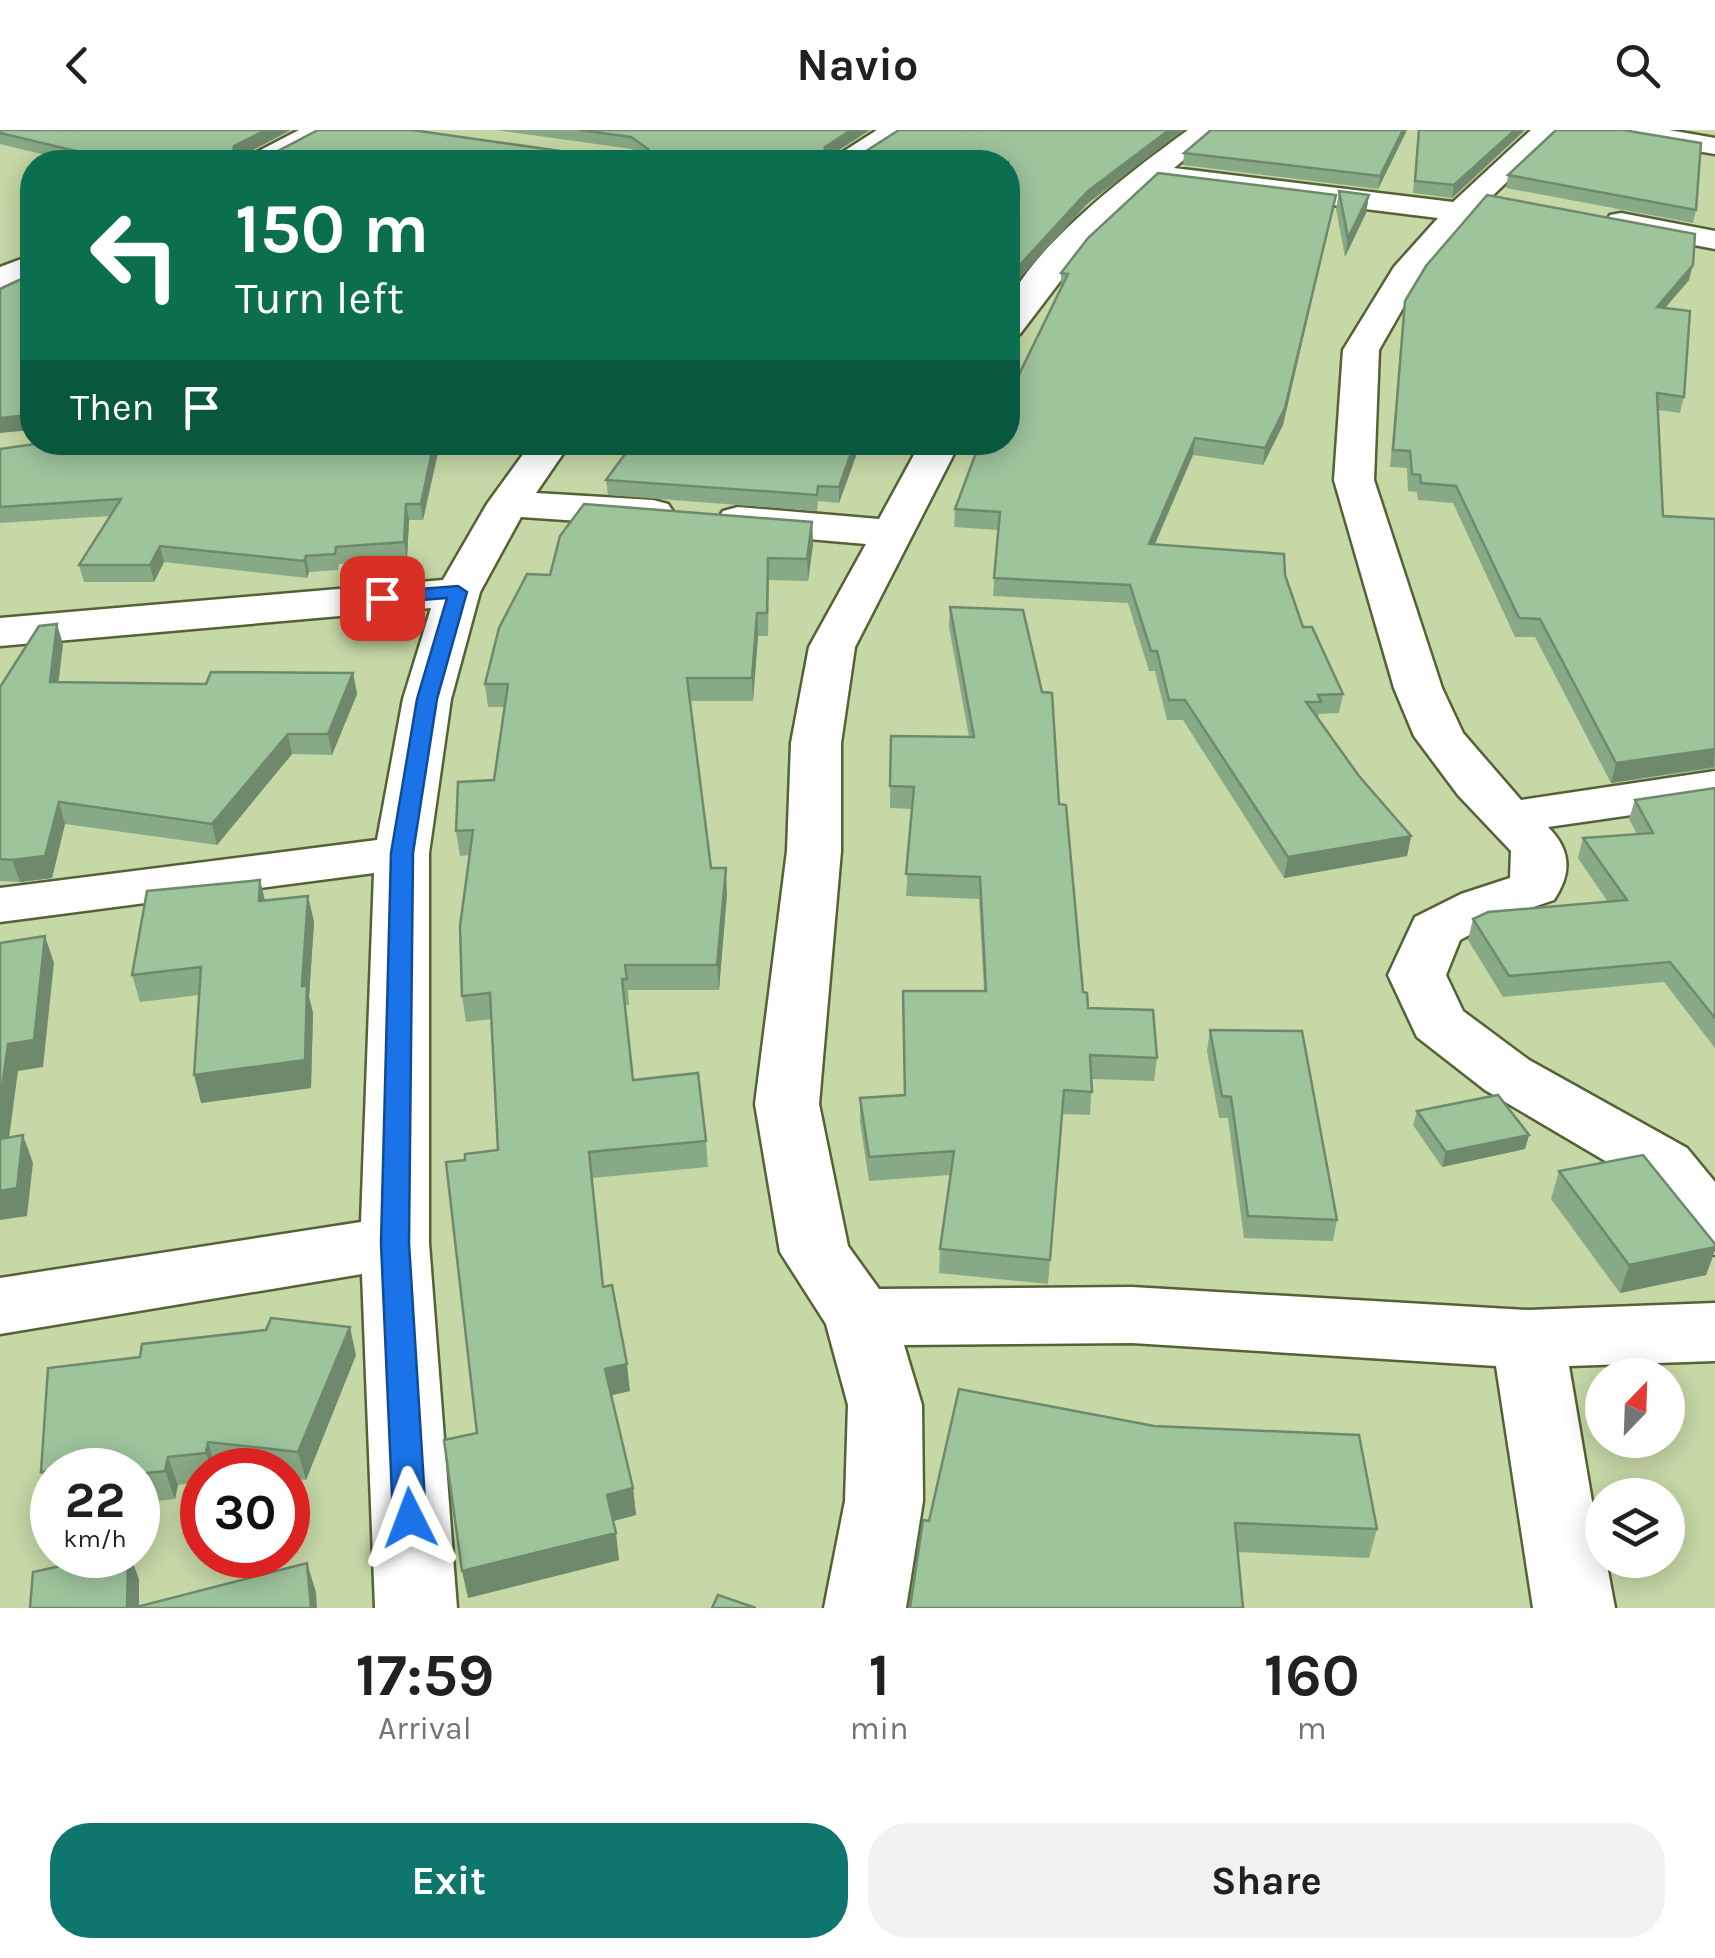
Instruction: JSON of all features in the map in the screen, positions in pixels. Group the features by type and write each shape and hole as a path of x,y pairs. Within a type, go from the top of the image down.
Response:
{"street":[{"path":"278,150 322,130"},
{"path":"862,150 898,130"},
{"path":"1020,311 1051,266 1147,173 1206,130"},
{"path":"1547,130 1483,203 1406,274 1361,350 1354,480 1412,672 1439,736 1476,784 1537,847 1541,866 1534,888 1481,906 1435,930 1417,975 1438,1022 1507,1075 1664,1165 1715,1229"},
{"path":"1620,130 1715,146"},
{"path":"1147,173 1483,203"},
{"path":"1586,216 1715,240"},
{"path":"416,1608 395,1243 402,853 427,699 458,592 508,504 543,455"},
{"path":"864,1608 884,1501 886,1406 860,1317 815,1252 787,1104 814,852 816,743 832,648 934,455"},
{"path":"508,504 890,532"},
{"path":"0,632 458,592"},
{"path":"1510,817 1715,787"},
{"path":"0,905 402,853"},
{"path":"0,1306 395,1243"},
{"path":"860,1317 1132,1315 1528,1339 1715,1332"},
{"path":"1528,1339 1574,1608"}],"building":[{"path":"266,130 234,146 233,150 72,150 0,133"},
{"path":"318,130 412,130 553,150 280,150"},
{"path":"580,130 851,130 825,147 647,150 631,137"},
{"path":"899,130 1169,130 1088,191 1020,265 1020,150 868,150"},
{"path":"1211,130 1403,130 1380,176 1184,153"},
{"path":"1419,130 1515,130 1454,185 1415,181"},
{"path":"1556,130 1623,130 1701,143 1696,210 1508,175"},
{"path":"1158,173 1336,195 1285,408 1265,448 1195,438 1149,544 1284,554 1285,575 1303,627 1312,627 1343,694 1318,695 1321,702 1306,702 1359,776 1411,836 1288,857 1185,700 1169,700 1157,651 1151,651 1130,585 994,578 1000,512 955,509 975,455 1020,455 1020,372 1068,274 1061,273 1088,238"},
{"path":"1339,191 1369,195 1348,238"},
{"path":"1487,195 1695,234 1693,265 1657,307 1690,311 1684,397 1657,393 1663,516 1715,519 1715,749 1616,763 1540,619 1519,618 1456,486 1421,483 1420,475 1412,474 1410,451 1393,450 1405,301 1426,266"},
{"path":"20,280 20,416 0,418 0,289"},
{"path":"20,446 20,455 431,455 421,504 406,504 404,542 336,547 335,554 306,556 304,561 160,546 150,565 79,565 121,499 0,507 0,449"},
{"path":"624,455 850,455 839,487 818,486 817,495 606,480"},
{"path":"584,504 812,522 807,559 768,558 767,613 757,613 752,678 687,678 711,868 726,868 717,965 625,965 627,979 622,979 633,1080 698,1073 706,1141 589,1152 603,1287 612,1285 627,1364 605,1369 633,1488 607,1495 616,1533 462,1571 444,1440 477,1433 446,1162 465,1160 465,1154 498,1150 490,993 462,996 460,926 473,830 456,831 458,782 494,780 508,684 485,684 499,628 527,574 550,575 560,536"},
{"path":"950,607 1023,610 1042,692 1052,693 1059,804 1066,805 1083,992 1087,993 1088,1008 1153,1010 1157,1058 1090,1055 1092,1092 1064,1090 1050,1260 940,1249 954,1151 869,1157 860,1098 905,1095 903,991 986,991 980,877 906,874 914,787 890,786 891,736 974,737"},
{"path":"57,624 50,682 206,684 211,672 353,673 328,734 288,734 212,824 59,802 45,856 0,859 0,687 39,626"},
{"path":"1715,788 1715,1018 1670,962 1509,976 1473,919 1488,912 1627,900 1583,838 1653,833 1635,800"},
{"path":"260,880 259,901 308,896 302,986 307,986 305,1060 194,1075 201,967 132,975 147,891"},
{"path":"45,936 34,1040 8,1044 0,1102 0,943"},
{"path":"1210,1030 1302,1031 1337,1220 1248,1216 1231,1097 1222,1096"},
{"path":"1498,1095 1529,1135 1446,1152 1417,1111"},
{"path":"23,1135 17,1188 0,1191 0,1139"},
{"path":"1643,1155 1715,1247 1629,1265 1559,1171"},
{"path":"271,1318 350,1327 300,1448 208,1442 207,1448 180,1448 180,1456 168,1457 165,1471 160,1472 160,1448 43,1448 48,1368 140,1357 142,1344 266,1330"},
{"path":"959,1389 1154,1426 1359,1435 1377,1529 1235,1523 1243,1608 910,1608 923,1520 929,1521"},
{"path":"32,1578 128,1578 127,1608 30,1608"},
{"path":"249,1578 308,1578 311,1608 133,1608"},
{"path":"718,1595 756,1608 712,1608"}],"route":[{"path":"382,598 458,592 427,699 402,853 395,1243 410,1518"}]}
